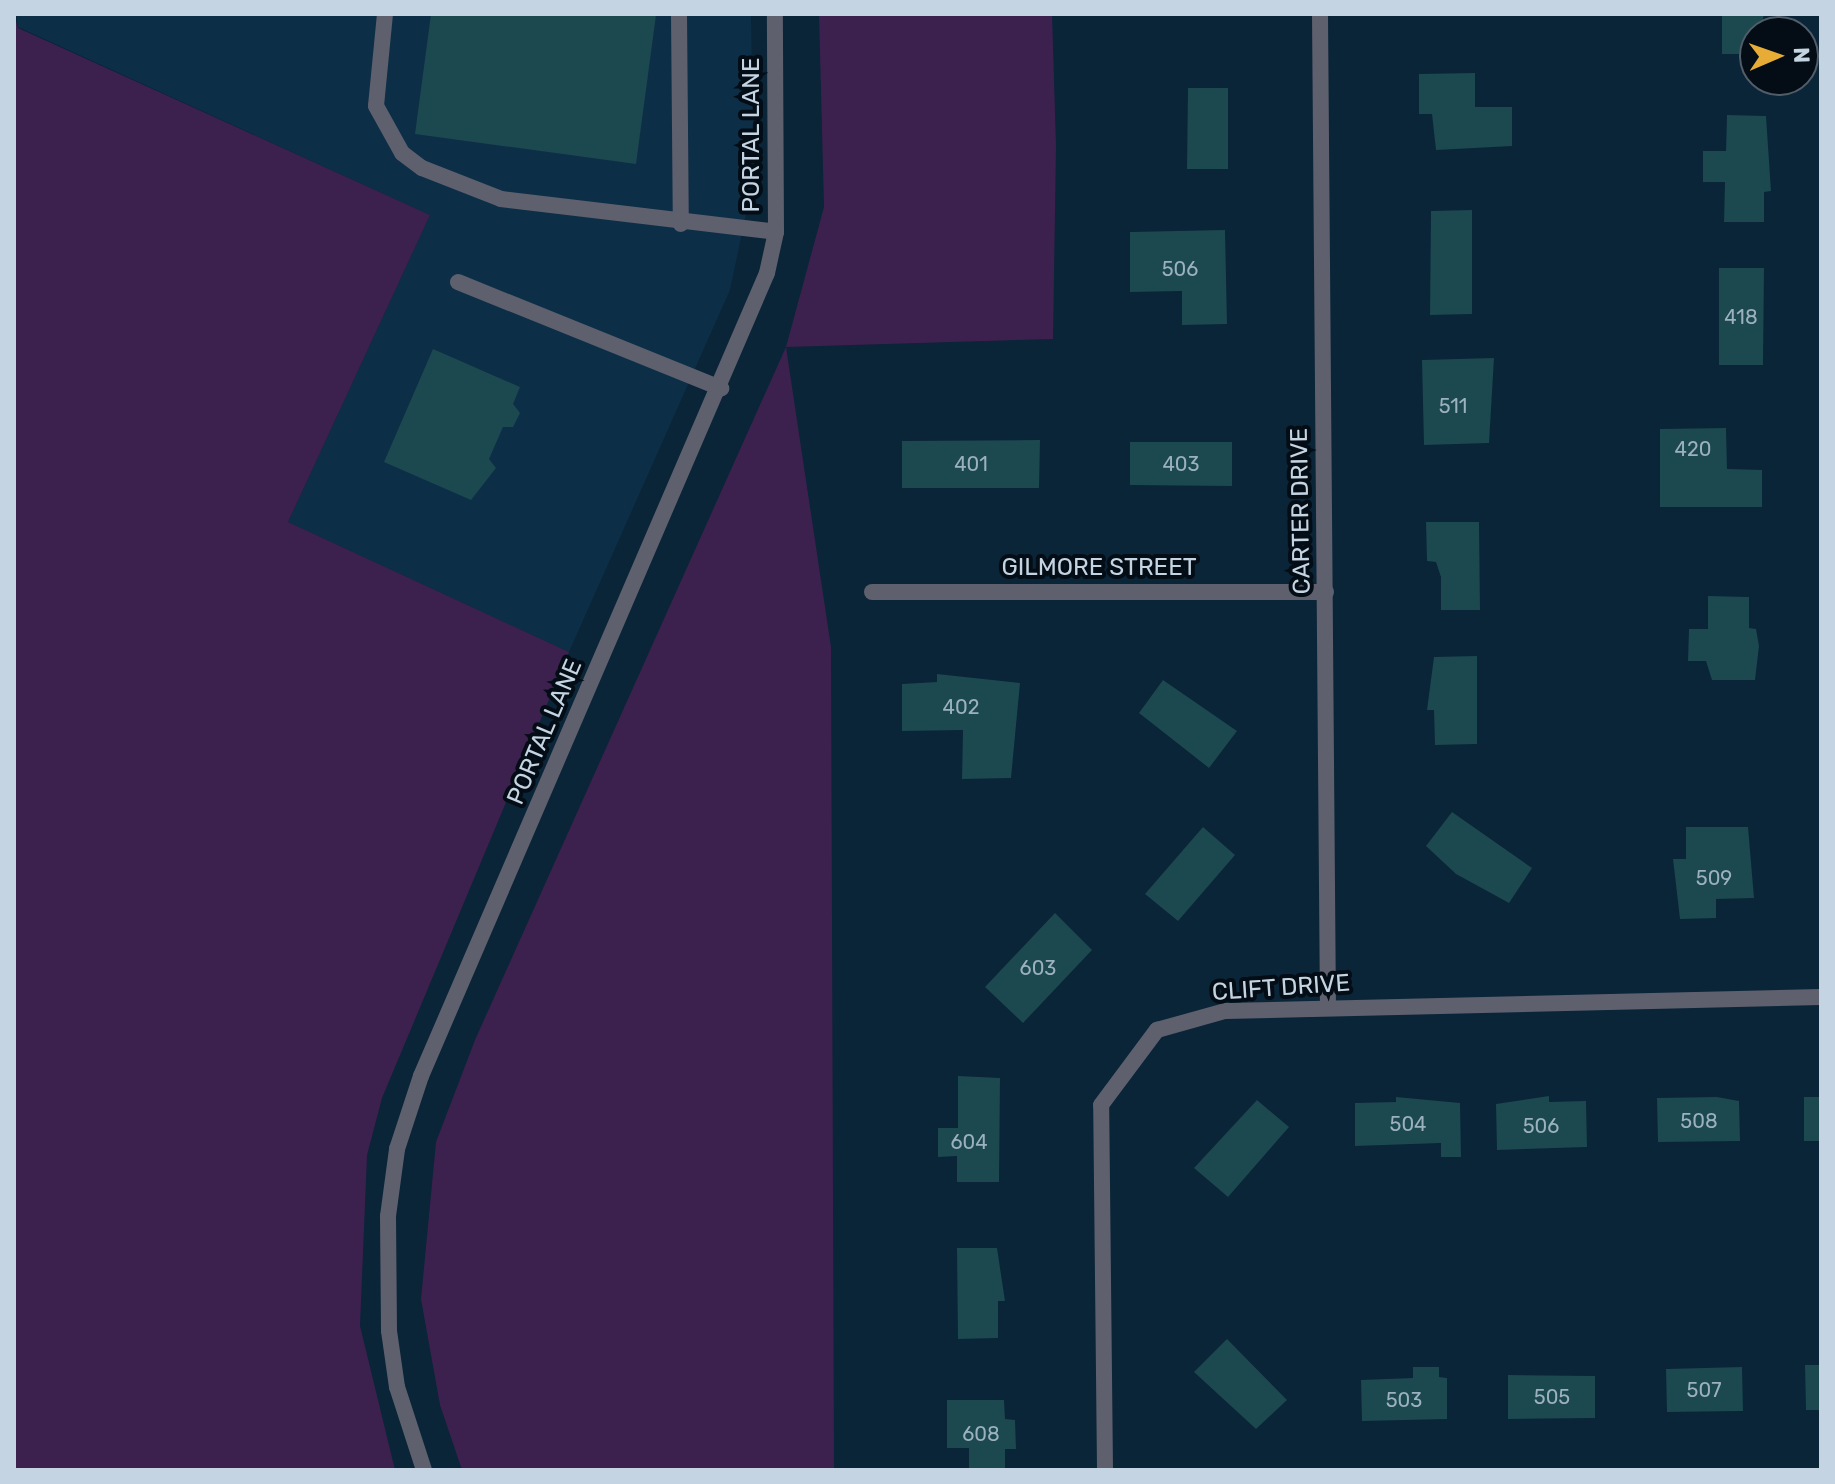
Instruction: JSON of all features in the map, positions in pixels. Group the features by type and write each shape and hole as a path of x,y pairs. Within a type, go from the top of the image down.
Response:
{"street":[{"path":"385,14 376,106 402,153 422,168 501,199 681,224 776,232"},
{"path":"679,14 681,224"},
{"name":"PORTAL LANE","path":"424,1470 397,1387 389,1331 388,1216 397,1149 421,1076 721,388 767,273 776,232 775,14"},
{"name":"CARTER DRIVE","path":"1320,14 1328,1007"},
{"path":"458,282 721,388"},
{"name":"GILMORE STREET","path":"872,592 1326,592"},
{"name":"CLIFT DRIVE","path":"1105,1470 1101,1105 1157,1030 1225,1011 1821,997"}],"shaded area":[{"path":"14,14 18,28 430,215 288,522 569,652 382,1098 367,1155 360,1326 395,1470 14,1470"},
{"path":"16,14 751,14 754,176 730,290 569,652 288,522 430,215 18,27"},
{"path":"819,14 1052,14 1056,146 1053,339 786,347 824,207"},
{"path":"786,347 831,647 834,1470 462,1470 440,1405 421,1299 436,1142 475,1040"}],"building":[{"path":"431,14 656,15 636,164 415,134"},
{"path":"1722,14 1764,14 1739,16 1739,54 1722,54"},
{"path":"1475,73 1475,107 1512,107 1512,146 1436,150 1432,114 1419,114 1419,74"},
{"path":"1188,88 1228,88 1228,169 1187,169"},
{"path":"1727,115 1766,116 1771,191 1764,192 1764,222 1724,222 1725,182 1703,182 1703,151 1726,151"},
{"path":"1472,210 1472,314 1430,315 1431,211"},
{"path":"1225,230 1227,324 1182,325 1182,291 1130,292 1130,232"},
{"path":"1719,268 1764,268 1763,365 1719,365"},
{"path":"433,349 520,387 513,404 520,413 513,427 503,427 489,459 496,468 471,500 384,462"},
{"path":"1494,358 1489,443 1424,445 1422,360"},
{"path":"1726,428 1727,469 1762,470 1762,507 1660,507 1660,429"},
{"path":"1040,440 1039,488 902,488 902,441"},
{"path":"1130,442 1232,442 1232,486 1130,485"},
{"path":"1426,522 1479,522 1480,610 1441,610 1441,577 1436,562 1427,561"},
{"path":"1708,596 1749,597 1749,628 1756,629 1759,646 1755,680 1712,680 1706,661 1688,661 1689,629 1708,629"},
{"path":"1477,656 1477,744 1435,745 1434,710 1427,710 1434,657"},
{"path":"937,674 1020,683 1011,778 962,779 963,730 902,731 902,684 937,682"},
{"path":"1163,680 1237,731 1209,768 1139,713"},
{"path":"1452,812 1532,868 1509,903 1456,874 1426,846"},
{"path":"1203,827 1235,855 1178,921 1145,894"},
{"path":"1686,827 1748,827 1754,898 1716,899 1716,918 1680,919 1673,859 1686,859"},
{"path":"1055,913 1092,950 1023,1023 985,987"},
{"path":"958,1076 1000,1078 999,1182 957,1182 957,1156 938,1157 938,1128 958,1128"},
{"path":"1549,1096 1549,1102 1586,1101 1587,1147 1497,1150 1496,1104"},
{"path":"1396,1097 1460,1103 1461,1157 1441,1157 1441,1143 1355,1146 1355,1103 1396,1102"},
{"path":"1717,1097 1739,1101 1740,1141 1658,1142 1657,1098"},
{"path":"1804,1097 1821,1097 1821,1141 1804,1141"},
{"path":"1257,1100 1289,1127 1228,1197 1194,1168"},
{"path":"957,1248 997,1248 1005,1301 998,1301 998,1338 958,1339"},
{"path":"1227,1339 1287,1400 1256,1429 1194,1372"},
{"path":"1805,1365 1821,1365 1821,1410 1806,1410"},
{"path":"1413,1367 1439,1367 1439,1377 1447,1378 1447,1419 1362,1421 1361,1380 1413,1378"},
{"path":"1742,1367 1743,1411 1667,1412 1666,1369"},
{"path":"1508,1375 1595,1376 1595,1418 1508,1419"},
{"path":"947,1400 1004,1400 1005,1419 1015,1420 1016,1449 1005,1449 1005,1470 969,1470 969,1448 947,1448"}]}
